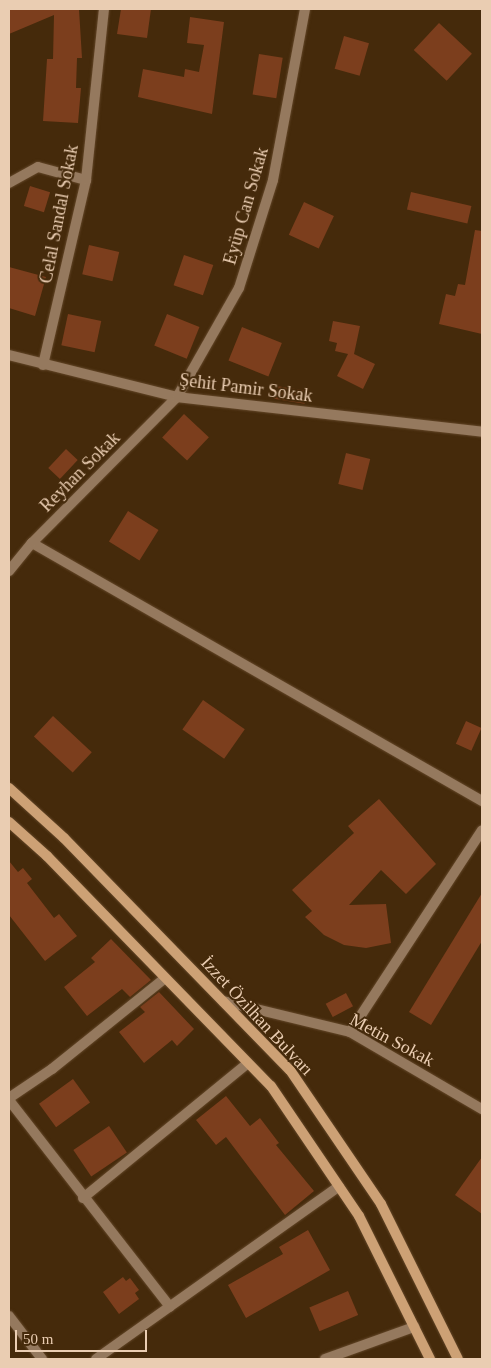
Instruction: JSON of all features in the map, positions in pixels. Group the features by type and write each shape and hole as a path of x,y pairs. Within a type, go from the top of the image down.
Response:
{"main road":[{"name":"İzzet Özilhan Bulvarı","path":"9,788 64,838 290,1070 381,1204 458,1359"},
{"path":"9,822 271,1086 359,1216 430,1359"}],"street":[{"name":"Celal Sandal Sokak","path":"43,365 86,180 104,9"},
{"name":"Eyüp Can Sokak","path":"177,397 240,288 273,180 305,9"},
{"path":"9,183 38,167 86,180"},
{"name":"Şehit Pamir Sokak","path":"9,356 177,397 482,432"},
{"name":"Reyhan Sokak","path":"9,571 32,543 177,397"},
{"path":"32,543 482,801"},
{"path":"350,1032 482,830"},
{"path":"165,978 52,1069 9,1099 83,1198 170,1307"},
{"name":"Metin Sokak","path":"223,1001 350,1032 482,1109"},
{"path":"83,1198 248,1063"},
{"path":"96,1359 338,1186"},
{"path":"9,1316 42,1359"},
{"path":"325,1359 414,1326"}],"building":[{"path":"9,9 79,9 82,58 77,58 76,88 81,88 78,123 43,121 47,59 53,59 54,15 9,34"},
{"path":"121,9 151,9 147,38 117,34"},
{"path":"190,17 224,22 212,114 138,97 143,69 184,77 185,69 199,72 204,45 187,43"},
{"path":"439,23 472,54 447,81 414,50"},
{"path":"344,36 369,43 360,76 335,69"},
{"path":"259,54 283,58 276,98 253,94"},
{"path":"30,186 50,192 44,212 24,206"},
{"path":"411,192 471,206 467,223 407,210"},
{"path":"304,202 334,216 319,249 289,235"},
{"path":"475,230 482,231 482,334 439,324 446,294 455,296 458,284 465,285"},
{"path":"89,245 119,252 112,281 82,274"},
{"path":"184,255 213,265 203,295 174,285"},
{"path":"9,267 46,277 35,316 9,308"},
{"path":"68,314 101,321 95,352 61,345"},
{"path":"167,314 199,327 187,359 154,346"},
{"path":"333,321 360,326 354,354 375,364 363,389 337,376 348,354 335,351 337,343 329,341"},
{"path":"242,327 282,343 268,376 229,360"},
{"path":"276,386 307,391 305,404 274,399"},
{"path":"184,414 209,437 187,461 162,437"},
{"path":"66,449 78,460 60,479 48,468"},
{"path":"346,453 370,459 363,490 338,484"},
{"path":"128,511 159,530 139,561 109,542"},
{"path":"203,700 245,729 224,759 182,729"},
{"path":"53,716 92,752 73,773 34,736"},
{"path":"466,721 482,728 471,751 456,744"},
{"path":"379,799 436,864 406,894 381,870 349,905 386,904 391,943 366,948 344,945 324,935 305,917 312,911 292,890 354,833 348,826"},
{"path":"9,861 18,872 23,868 32,879 27,883 54,918 59,914 77,936 45,961 9,915"},
{"path":"482,893 482,941 431,1025 409,1012"},
{"path":"111,939 151,980 130,997 122,989 87,1016 64,987 95,962 91,958"},
{"path":"159,992 194,1029 177,1046 172,1040 144,1063 119,1032 145,1012 140,1007"},
{"path":"346,993 353,1006 333,1017 326,1004"},
{"path":"73,1079 90,1102 56,1127 39,1104"},
{"path":"226,1096 250,1126 260,1118 279,1143 276,1145 314,1191 285,1215 226,1137 216,1145 196,1120"},
{"path":"109,1126 127,1153 91,1177 73,1150"},
{"path":"482,1157 482,1214 455,1195"},
{"path":"308,1230 330,1270 246,1318 228,1285 283,1254 279,1247"},
{"path":"123,1277 126,1281 130,1278 139,1290 135,1293 139,1299 119,1314 103,1292"},
{"path":"348,1291 358,1315 319,1331 309,1307"}]}
